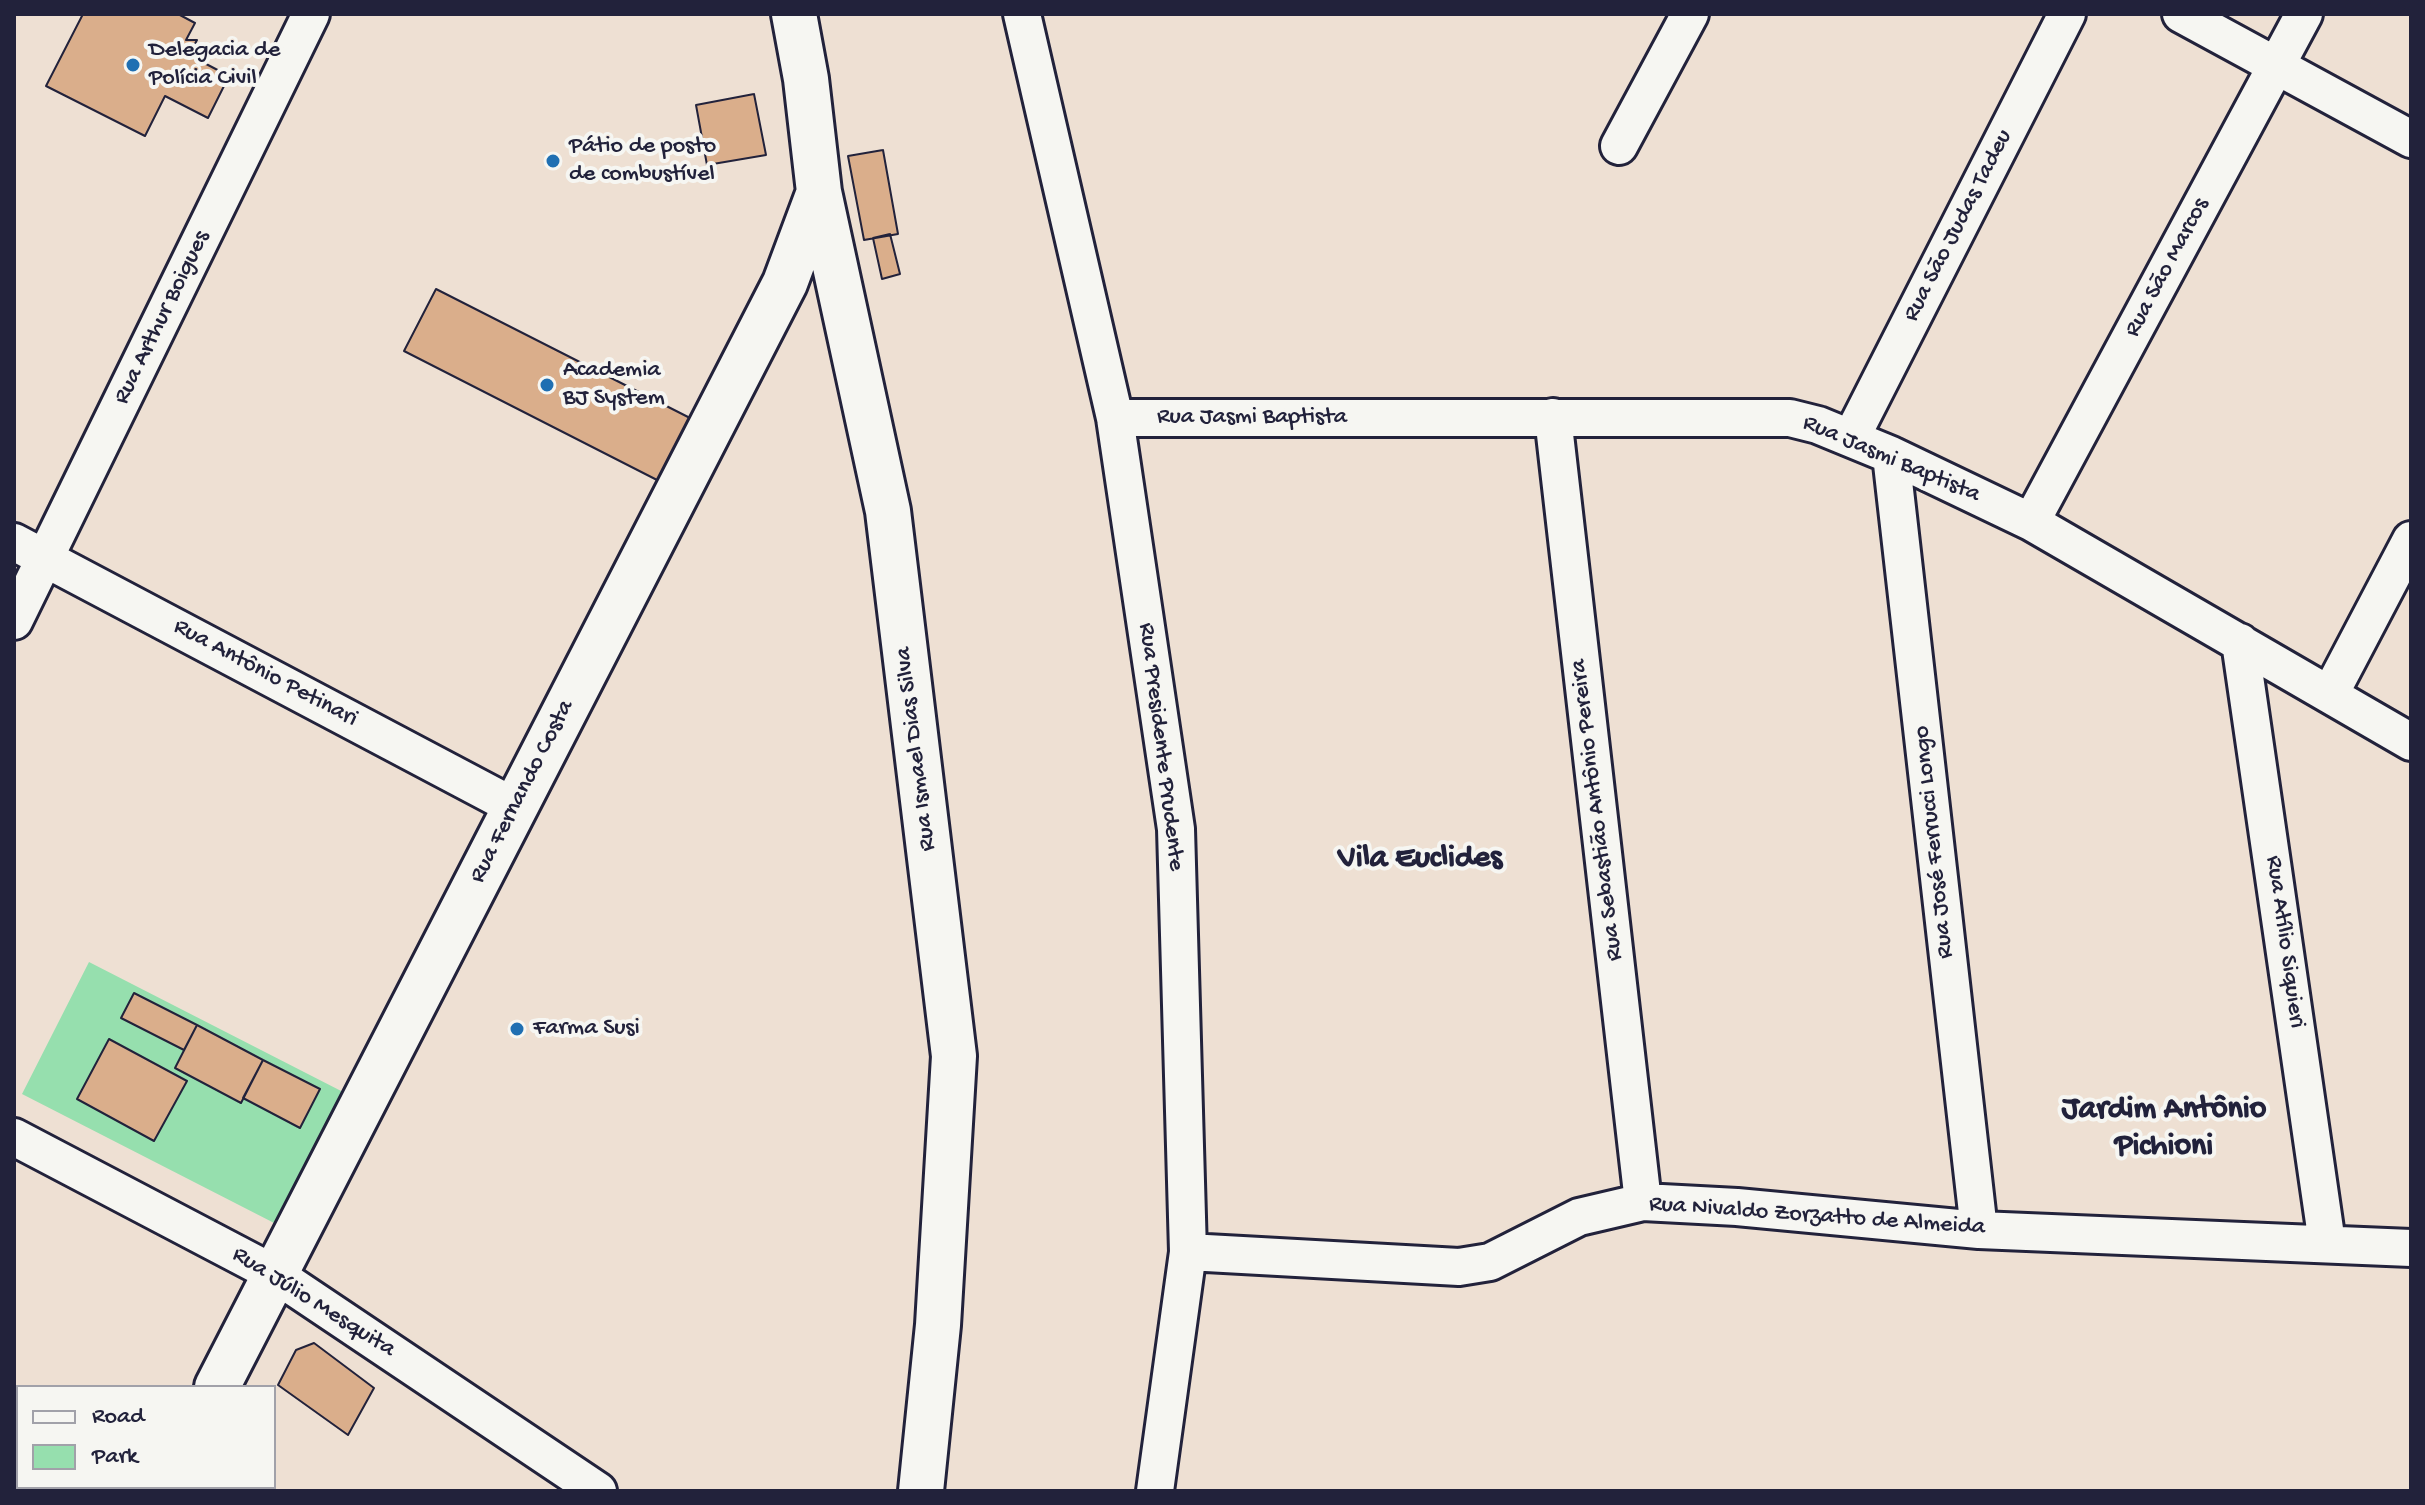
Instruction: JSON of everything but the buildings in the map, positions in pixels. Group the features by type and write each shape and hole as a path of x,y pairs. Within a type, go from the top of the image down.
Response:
{"street":[{"name":"Rua Arthur Boigues","path":"14,621 311,14"},
{"name":"Rua Ismael Dias Silva","path":"794,14 806,79 819,192 888,511 954,1056 938,1325 921,1491"},
{"path":"806,79 812,14"},
{"name":"Rua Presidente Prudente","path":"1022,14 1115,418 1176,829 1188,1252 1155,1491"},
{"path":"1619,146 1690,14"},
{"name":"Rua São Judas Tadeu","path":"1851,438 2067,14"},
{"path":"2181,14 2411,139"},
{"name":"Rua São Marcos","path":"2031,522 2304,14"},
{"name":"Rua Fernando Costa","path":"218,1385 785,283 819,192"},
{"name":"Rua Sebastião Antônio Pereira","path":"1553,417 1643,1202"},
{"name":"Rua Jasmi Baptista","path":"1115,418 1790,418 1891,455 2031,522 2411,742"},
{"name":"Rua José Ferrucci Longo","path":"1891,455 1979,1230"},
{"path":"2330,694 2411,540"},
{"name":"Rua Antônio Petinari","path":"14,542 515,807"},
{"name":"Rua Atílio Siquieri","path":"2240,642 2327,1243"},
{"name":"Rua Júlio Mesquita","path":"14,1137 273,1273 598,1491"},
{"name":"Rua Nivaldo Zorzatto de Almeida","path":"1188,1252 1459,1267 1490,1262 1579,1217 1643,1202 1737,1207 1979,1230 2411,1248"}],"green space":[{"path":"89,962 347,1094 280,1226 22,1094","holes":["122,1018 197,1025 320,1089 300,1128 243,1098 240,1103 176,1068 184,1050","109,1039 186,1081 154,1141 77,1099"]}],"place":[{"name":"Delegacia de Polícia Civil","path":"133,65"},
{"name":"Pátio de posto de combustível","path":"553,161"},
{"name":"Academia BJ System","path":"547,385"},
{"name":"Farma Susi","path":"517,1029"}],"district":[{"name":"Vila Euclides","path":"1420,860"},
{"name":"Jardim Antônio Pichioni","path":"2164,1130"}]}
